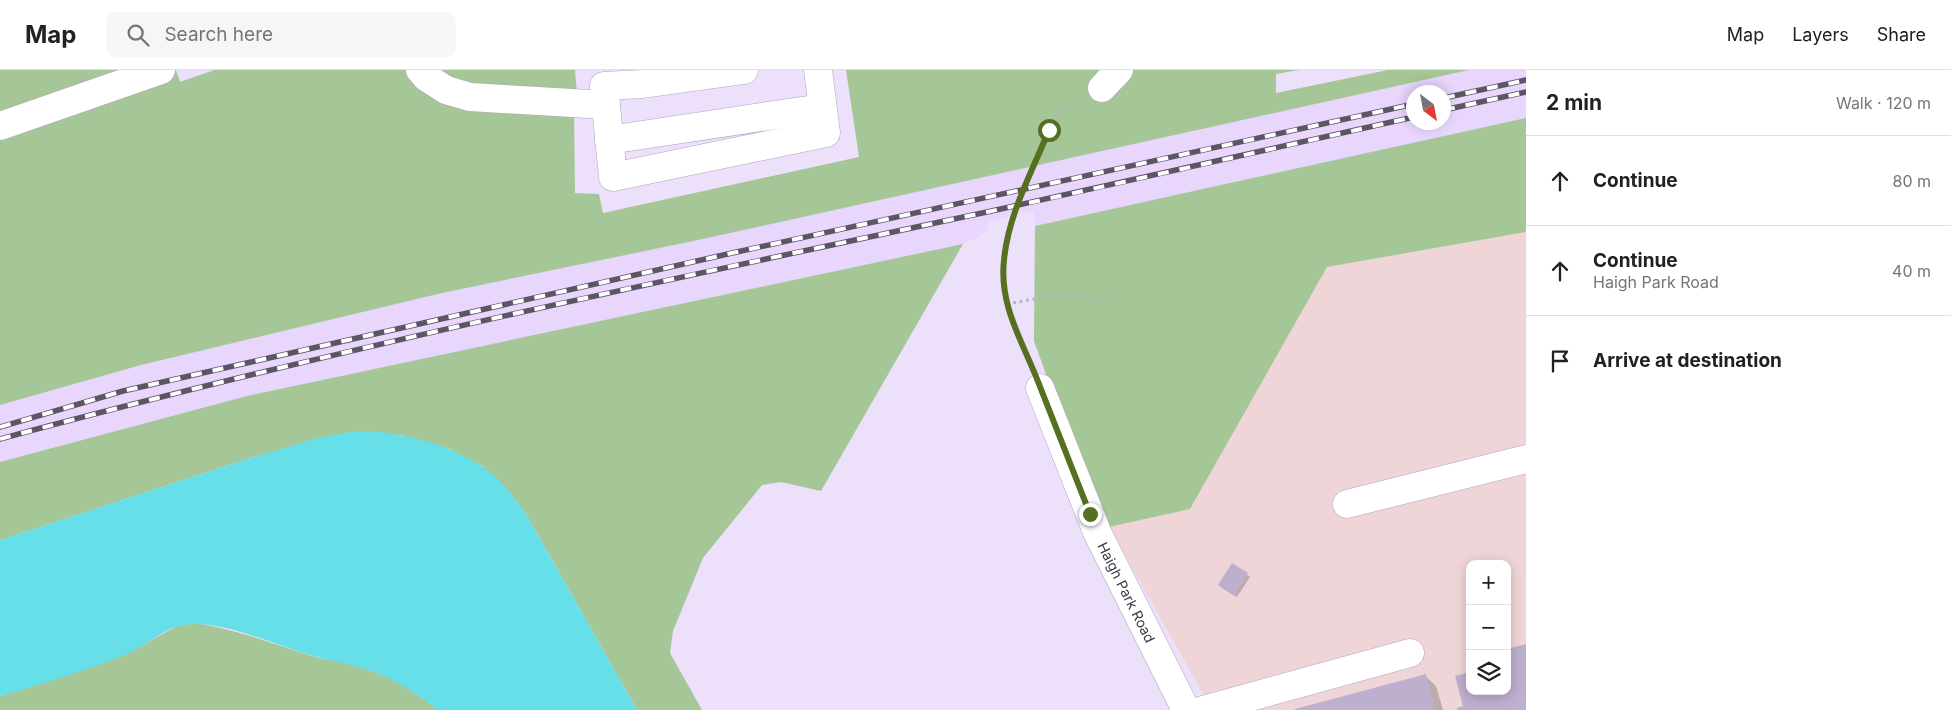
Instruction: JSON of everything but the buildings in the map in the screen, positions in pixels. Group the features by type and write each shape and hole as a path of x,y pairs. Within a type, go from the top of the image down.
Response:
{"lane":[{"path":"0,126 114,78 161,70"},
{"path":"420,70 426,77 446,90 470,97 606,104"},
{"path":"744,70 642,84 604,86 613,177 826,133 818,70"},
{"path":"609,140 822,108"},
{"name":"Haigh Park Road","path":"1040,388 1097,532 1186,710"},
{"path":"1347,504 1526,459"},
{"path":"1203,710 1410,653"}],"path":[{"path":"1040,388 1011,320 1003,286 1004,259 1010,228 1049,130 1058,115"},
{"path":"1007,304 1074,292 1105,301"}],"shaded area":[{"path":"1469,70 1526,70 1526,118 1035,226 1034,210 990,221 986,231 963,244 247,396 0,462 0,405 141,365 442,293 548,271 990,149 1018,169"},
{"path":"1526,232 1526,710 1212,710 1109,527 1190,509 1327,267"}],"green space":[{"path":"0,70 176,70 180,82 214,70 409,70 574,114 575,193 599,194 603,213 859,157 846,70 1299,70 1276,74 1276,93 1388,70 1469,70 698,240 442,293 141,365 0,405"},
{"path":"435,70 575,70 577,95 523,92 486,87 469,83"},
{"path":"1526,118 1526,232 1327,267 1190,509 1109,527 1086,485 1034,341 1035,226"},
{"path":"963,244 821,491 781,482 762,485 703,558 673,631 670,653 702,710 637,710 526,514 505,487 482,466 449,449 401,435 257,456 0,540 0,462 247,396"},
{"path":"195,623 238,633 370,671 395,681 418,694 437,710 0,710 0,696 130,652 177,626"}],"water":[{"path":"356,431 388,433 437,445 467,458 488,471 500,482 526,514 637,710 437,710 406,688 368,670 314,656 228,628 194,624 172,628 129,653 98,665 0,696 0,540 257,456 318,438"}],"railway":[{"path":"1451,96 1526,80"},
{"path":"1451,108 1526,92"},
{"path":"0,427 123,391 732,253 1406,106"},
{"path":"0,439 245,376 369,347 1406,119"}],"route":[{"path":"1049,130 1010,228 1004,259 1003,286 1011,320 1033,369 1090,514"}]}
